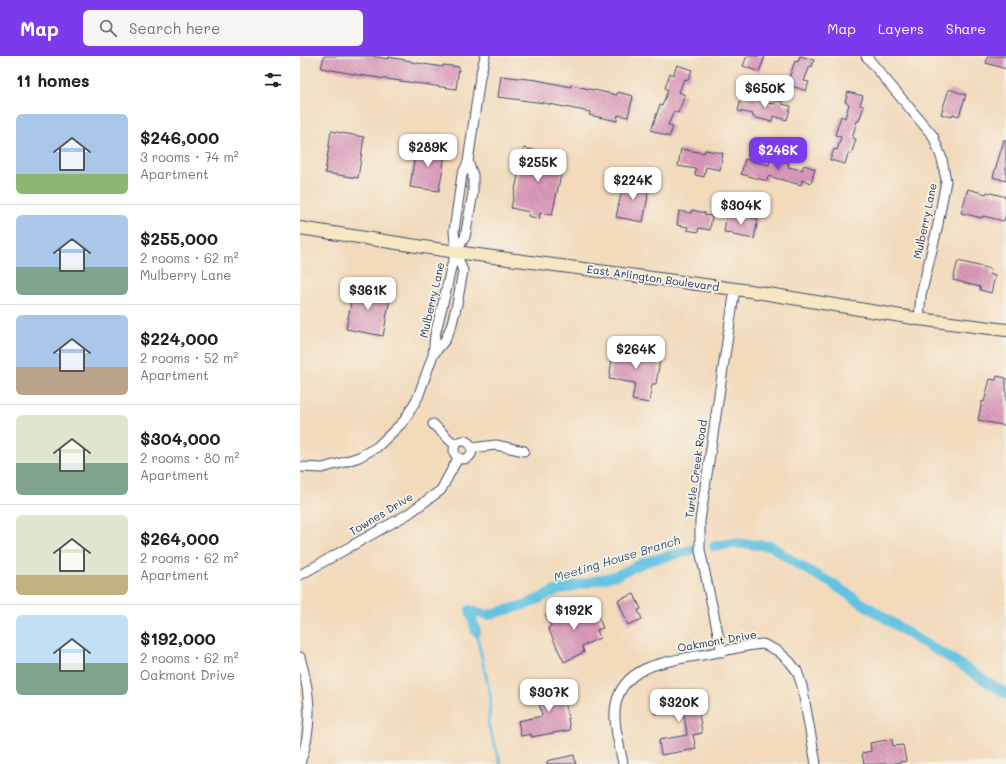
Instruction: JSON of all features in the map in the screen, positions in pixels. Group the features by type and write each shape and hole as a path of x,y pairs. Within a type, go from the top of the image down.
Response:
{"main road":[{"name":"East Arlington Boulevard","path":"300,228 456,252 735,289 919,320 1006,330"}],"street":[{"name":"Mulberry Lane","path":"432,355 445,340 451,327 463,271 456,252 454,231 462,175 468,162 480,77 485,56"},
{"name":"Mulberry Lane","path":"866,56 933,136 942,159 946,180 937,229 921,295 919,320"},
{"name":"Mulberry Lane","path":"300,467 322,468 335,465 377,447 404,420 418,396 432,355 435,335 451,268 456,252 465,237 473,193 473,175 468,162"},
{"name":"Turtle Creek Road","path":"722,652 700,550 700,521 735,289"},
{"path":"433,424 455,445"},
{"path":"461,441 468,442 472,448 471,455 465,459 458,458 454,452 455,445 461,441"},
{"path":"472,448 496,444 524,451"},
{"name":"Townes Drive","path":"300,575 408,514 441,490 458,458"},
{"name":"Oakmont Drive","path":"623,764 615,718 616,703 623,686 634,674 655,664 763,644 778,651 798,671 816,764"},
{"path":"300,656 310,702 304,717 304,738 300,764"}],"building":[{"path":"324,56 372,56 388,59 388,57 443,67 443,65 459,67 456,89 321,68"},
{"path":"747,56 765,56 759,72 743,66"},
{"path":"800,56 814,60 812,67 810,66 804,81 809,82 806,91 787,84 795,61 798,62"},
{"path":"988,56 1006,56 1006,69 986,63"},
{"path":"677,65 692,70 688,80 684,79 679,92 685,95 678,113 674,111 668,125 673,127 669,137 651,130 660,105 662,106 668,90 665,88 670,73 673,75"},
{"path":"501,76 537,80 571,87 571,85 617,95 618,92 633,96 628,117 618,115 617,121 589,115 590,112 544,103 498,97"},
{"path":"949,89 966,95 959,116 953,114 952,117 941,114"},
{"path":"848,92 863,96 860,105 864,106 859,121 857,121 852,138 856,139 851,155 848,154 845,164 830,160 834,149 837,150 841,137 835,135 841,116 845,118 849,104 845,102"},
{"path":"750,97 774,104 775,100 783,102 782,104 791,106 787,120 773,116 772,122 753,117 753,114 738,111 741,99 749,101"},
{"path":"331,131 364,137 358,178 325,173"},
{"path":"1004,140 1006,140 1006,181 993,177"},
{"path":"416,145 446,149 439,191 410,187"},
{"path":"524,148 565,157 552,215 540,213 539,219 528,216 529,212 511,208"},
{"path":"681,149 704,153 705,150 723,153 720,170 706,167 704,177 695,175 696,169 678,166"},
{"path":"771,158 789,163 788,167 802,170 804,165 815,169 811,183 802,180 801,185 768,176 767,181 741,174 745,159 769,165"},
{"path":"624,180 649,185 643,222 616,217"},
{"path":"968,189 1006,197 1006,217 1005,216 1004,221 961,213"},
{"path":"692,210 712,216 710,230 699,228 698,232 687,230 688,227 677,225 679,211 691,213"},
{"path":"727,213 758,219 754,239 724,232"},
{"path":"958,261 991,269 990,274 995,276 991,293 980,290 980,287 953,280"},
{"path":"354,286 391,293 383,336 346,329"},
{"path":"612,345 661,353 656,384 652,384 649,403 632,400 635,383 609,379 612,359 610,359"},
{"path":"997,376 1006,378 1006,426 978,420 982,401 984,402 990,379 996,380"},
{"path":"634,594 641,609 638,610 642,619 628,625 618,600"},
{"path":"593,605 603,628 597,630 600,638 582,646 584,652 564,662 548,628 551,626 546,615 563,607 567,617"},
{"path":"566,683 569,701 565,701 570,730 531,737 531,734 521,736 518,721 542,716 536,689"},
{"path":"686,693 688,707 698,706 702,733 693,735 696,749 661,755 659,740 687,735 683,709 655,714 652,699"},
{"path":"892,739 893,746 903,745 906,761 891,764 864,764 862,753 871,751 870,743"},
{"path":"574,755 576,764 547,764 547,761"}],"waterway":[{"name":"Meeting House Branch","path":"714,546 734,543 771,546 797,564 831,583 917,639 952,659 1006,694"},
{"name":"Meeting House Branch","path":"476,632 470,610 488,615 528,604 555,591 617,575 645,562 696,549"},
{"name":"Meeting House Branch","path":"476,632 491,698 488,724 501,764"}]}
